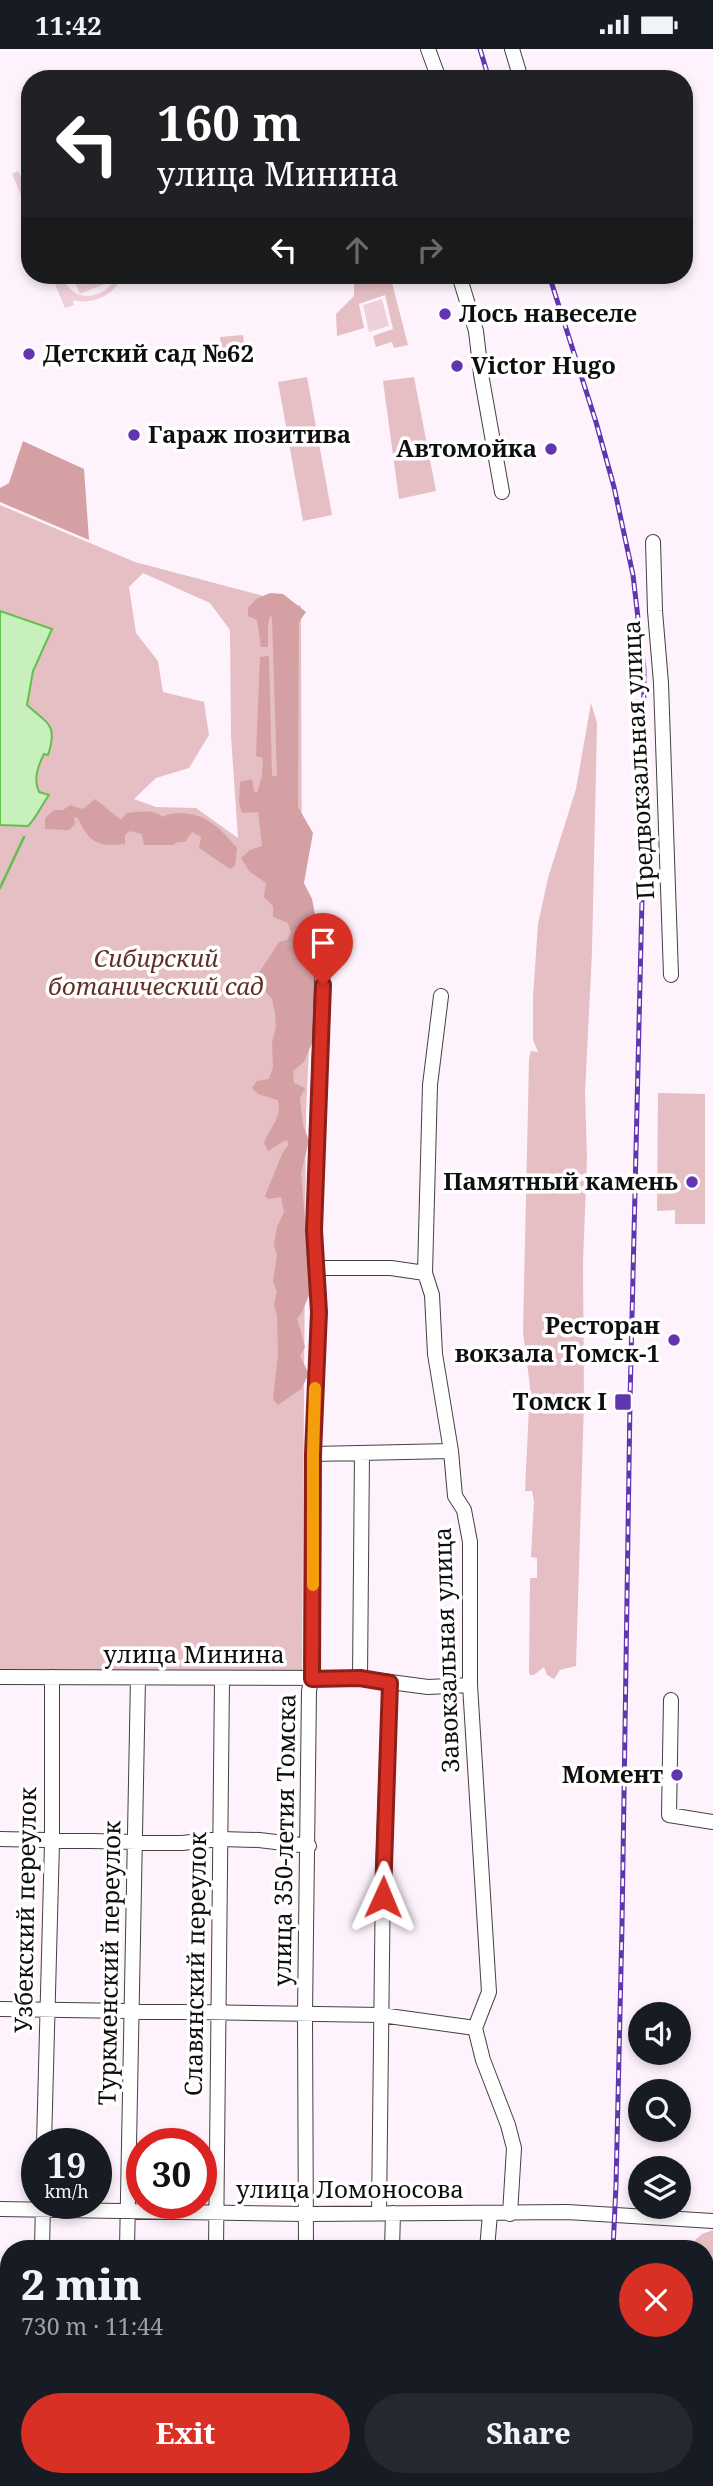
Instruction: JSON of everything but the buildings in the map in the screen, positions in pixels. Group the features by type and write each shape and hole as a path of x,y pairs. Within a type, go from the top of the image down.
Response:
{"street":[{"path":"428,49 436,70"},
{"path":"512,49 518,70"},
{"path":"463,284 476,331 502,492"},
{"name":"Предвокзальная улица","path":"653,542 661,683 671,975"},
{"name":"улица 350-летия Томска","path":"306,2240 305,2013 309,1691 312,1679 313,1454 319,1312 314,1230 324,960 336,932"},
{"name":"Завокзальная улица","path":"441,996 430,1085 425,1273 432,1295 435,1354 451,1451 455,1496 464,1510 470,1542 470,1685 489,1992 475,2028"},
{"path":"316,1268 391,1268 425,1273"},
{"path":"313,1454 451,1451"},
{"path":"360,1678 362,1453"},
{"name":"улица Минина","path":"0,1677 360,1678 428,1687 470,1685"},
{"name":"Узбекский переулок","path":"44,2128 52,1842 52,1677"},
{"name":"Туркменский переулок","path":"129,2128 138,1678"},
{"name":"Славянский переулок","path":"217,2212 222,1679"},
{"path":"390,1683 381,2015 386,2213 390,2240"},
{"path":"671,1700 669,1815 713,1822"},
{"path":"0,1839 135,1843 182,1843 220,1839 309,1846"},
{"path":"0,2009 381,2015 475,2028 483,2060 509,2125 514,2148 510,2214"},
{"name":"улица Ломоносова","path":"0,2209 21,2208"},
{"name":"улица Ломоносова","path":"217,2212 567,2213 643,2215 713,2221"},
{"path":"488,2240 490,2214"},
{"path":"42,2219 42,2240"},
{"name":"Туркменский переулок","path":"127,2219 127,2240"},
{"name":"Славянский переулок","path":"216,2240 217,2219"}],"green space":[{"path":"354,284 392,284 408,345 394,348 392,342 376,347 373,336 393,329 385,295 359,304 364,328 337,336 336,314 354,296"},
{"path":"243,335 246,359 223,362 220,337"},
{"path":"307,377 332,515 303,521 278,382"},
{"path":"414,377 436,491 399,499 383,381"},
{"name":"Сибирский ботанический сад","path":"0,505 135,562 301,606 302,902 315,921 306,1113 302,1676 0,1673","holes":["143,573 210,603 230,630 231,736 238,838 196,808 156,807 134,799 156,778 189,768 209,735 204,702 163,692 158,661 136,633 129,587"]},
{"path":"591,703 597,723 592,952 585,1093 587,1158 583,1262 584,1402 576,1666 560,1670 554,1679 547,1675 544,1667 534,1675 529,1672 530,1578 537,1578 537,1558 531,1557 534,1501 532,1491 525,1491 530,1386 523,1333 529,1059 531,1051 538,1052 533,1040 533,997 538,924 548,878 576,789"},
{"path":"658,1093 705,1094 705,1224 675,1224 675,1210 657,1211"},
{"path":"713,2230 713,2240 695,2240"}],"shaded area":[{"path":"18,171 21,177 21,195 12,174"},
{"path":"55,284 66,284 75,292 90,296 98,294 111,284 118,284 103,297 88,301 73,300 74,305 65,308"},
{"path":"76,284 104,284 80,294"},
{"path":"382,299 389,326 369,332 363,305"},
{"path":"23,441 84,469 89,540 0,502 0,488 9,483"},
{"path":"270,593 283,594 306,612 299,622 298,807 313,833 304,883 312,899 318,929 315,1036 304,1062 293,1071 294,1083 305,1088 300,1098 303,1125 309,1141 301,1173 311,1291 297,1318 305,1347 300,1356 309,1374 301,1389 278,1405 273,1399 278,1355 277,1315 274,1305 277,1291 273,1281 277,1255 274,1245 277,1227 284,1212 281,1197 268,1199 265,1196 289,1144 286,1140 268,1151 264,1143 277,1118 278,1100 258,1094 252,1088 257,1081 269,1079 273,1067 272,1042 276,1027 272,999 255,979 279,942 287,940 291,933 288,923 273,917 273,906 264,897 266,883 249,871 241,858 250,850 262,846 258,812 242,813 239,803 240,782 252,779 254,791 257,793 262,776 263,758 256,756 260,657 269,656 272,776 277,776 272,617 270,616 268,625 268,647 261,647 257,620 248,616 248,608 256,599"},
{"path":"0,611 52,629 33,671 27,705 46,721 51,731 48,755 44,754 36,777 39,792 49,795 28,826 0,825"},
{"path":"95,799 121,820 127,813 146,812 163,817 179,813 189,814 205,819 237,848 235,866 230,869 199,848 201,837 192,832 185,842 173,845 144,845 142,834 130,831 125,835 125,844 108,845 91,838 78,818 74,817 75,824 69,830 45,829 45,818 54,810 63,810 70,805 83,809"}],"waterway":[{"path":"0,888 24,837"}],"railway":[{"path":"480,49 486,70"},
{"path":"552,284 614,487 633,575 644,670 622,1926 613,2240"}],"slow traffic":[{"path":"313,1585 315,1388"}],"place":[{"name":"Лось навеселе","path":"445,314"},
{"name":"Детский сад №62","path":"29,354"},
{"name":"Victor Hugo","path":"457,366"},
{"name":"Гараж позитива","path":"134,435"},
{"name":"Автомойка","path":"551,449"},
{"name":"Памятный камень","path":"692,1182"},
{"name":"Ресторан вокзала Томск-1","path":"674,1340"},
{"name":"Томск I","path":"623,1402"},
{"name":"Момент","path":"677,1775"}],"route":[{"path":"323,985 314,1230 319,1312 313,1454 312,1679 360,1678 390,1683 383,1897"}]}
